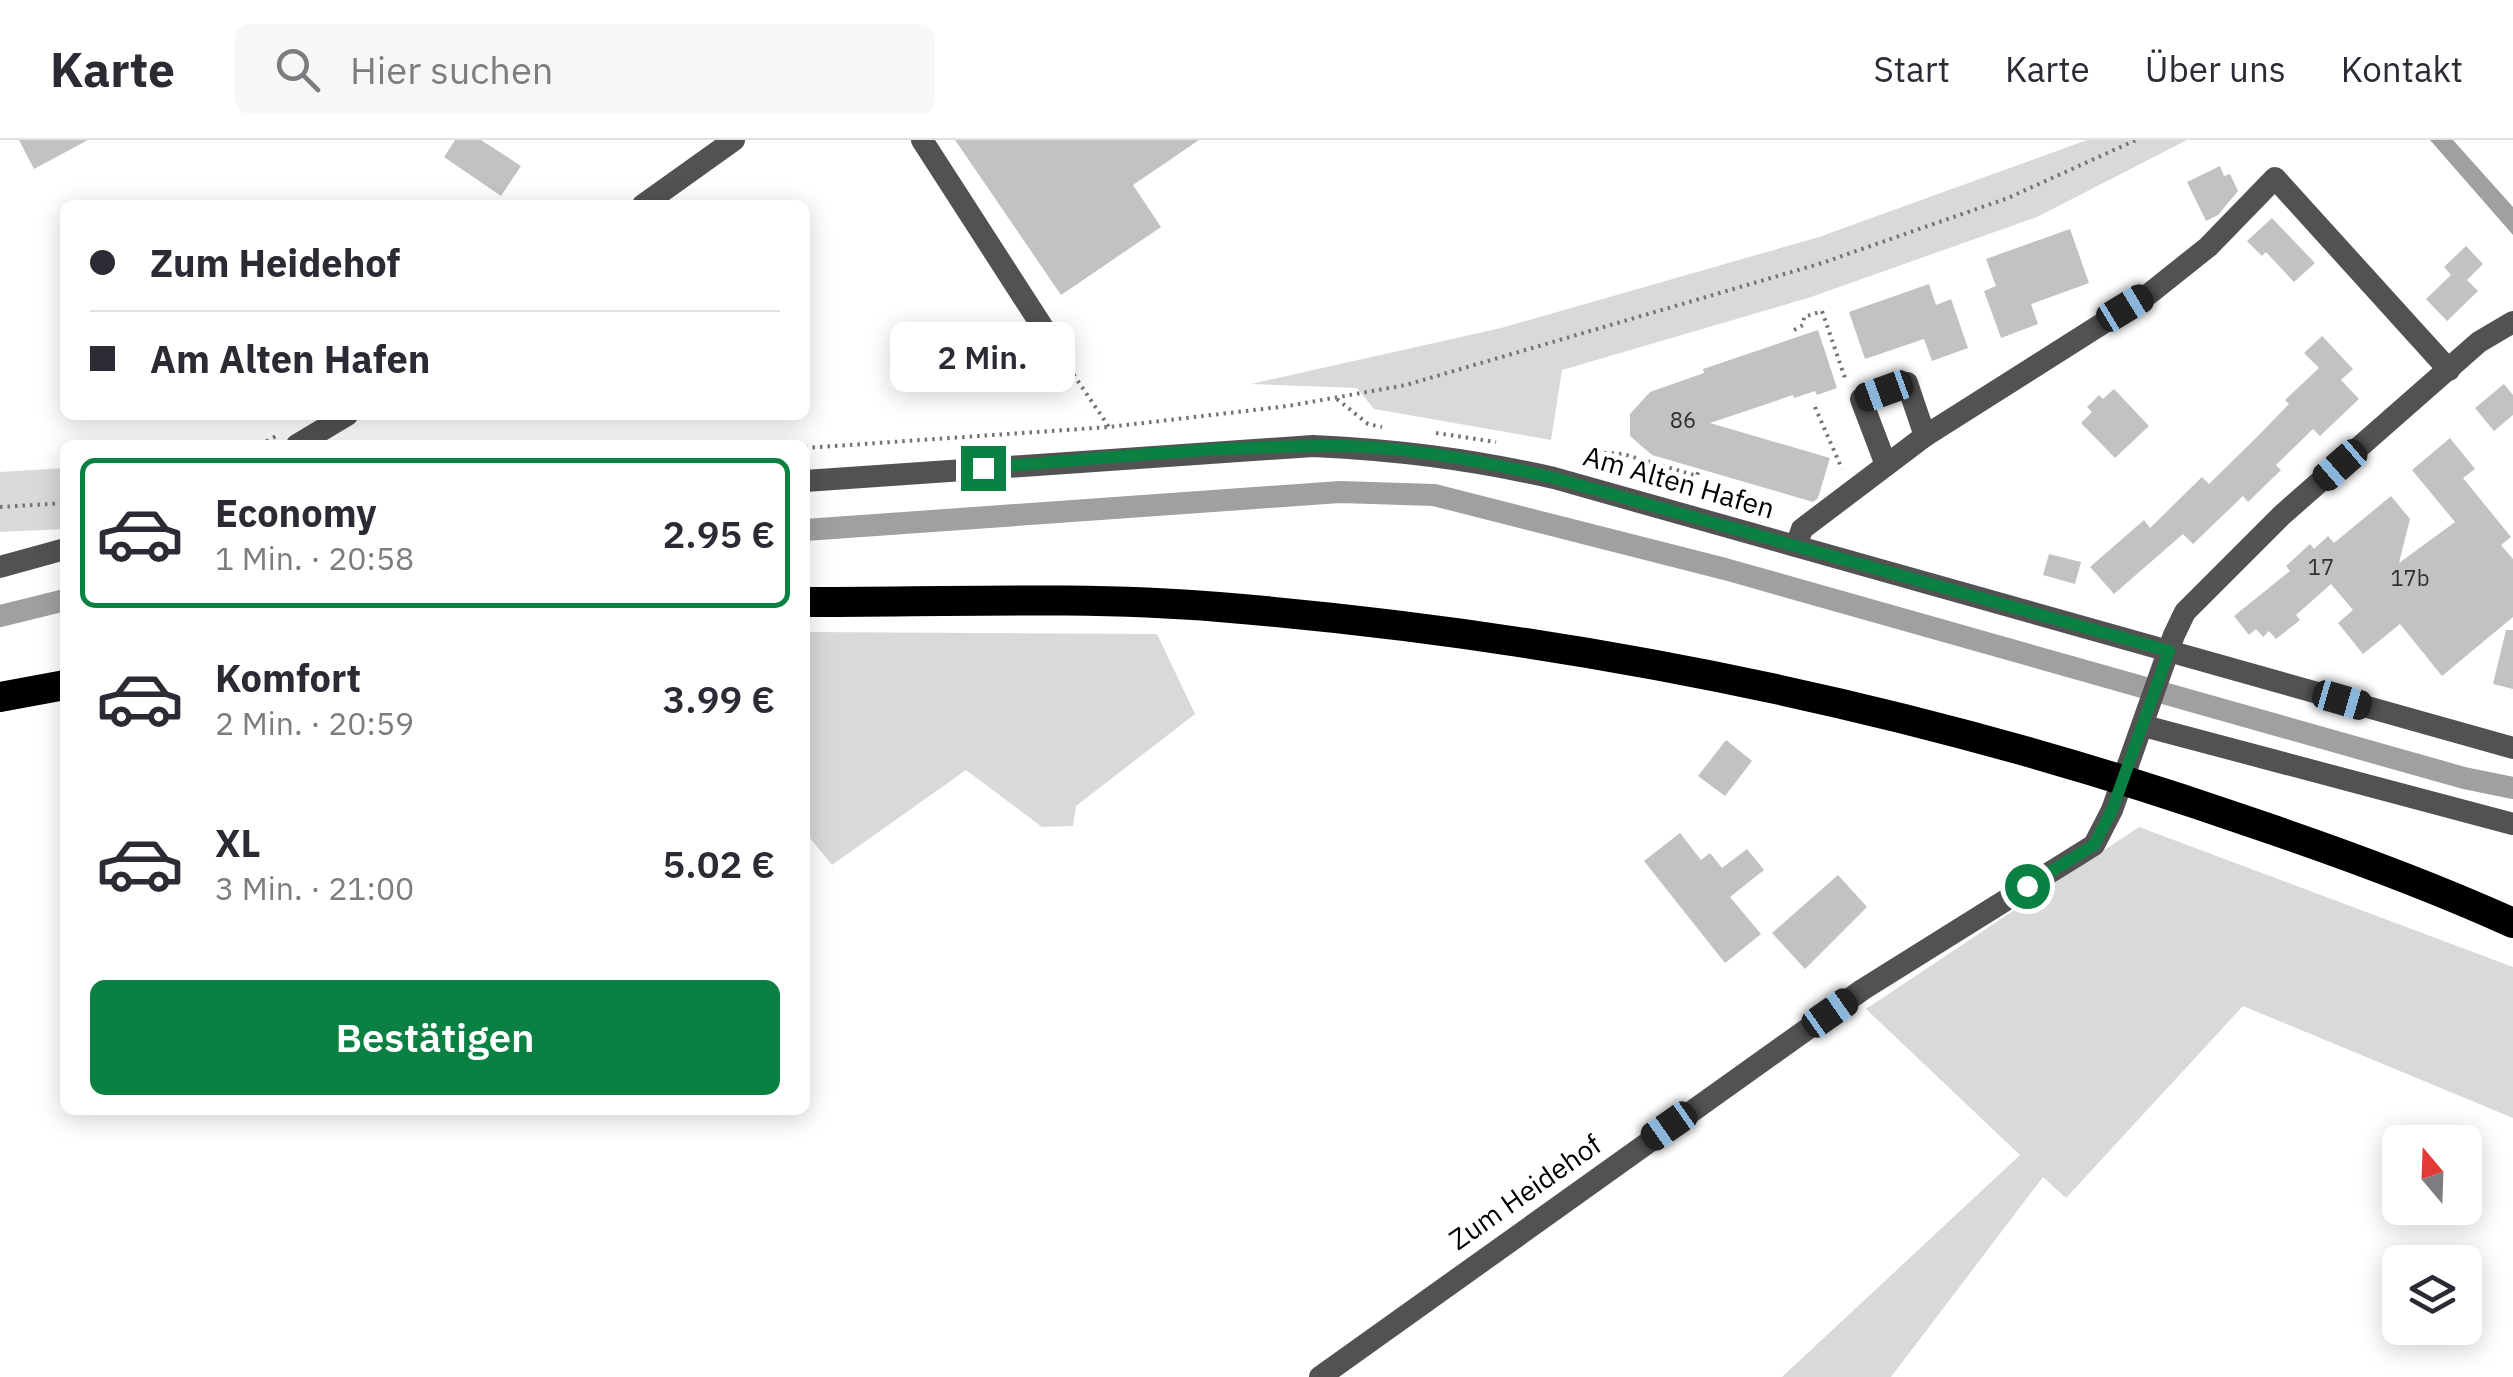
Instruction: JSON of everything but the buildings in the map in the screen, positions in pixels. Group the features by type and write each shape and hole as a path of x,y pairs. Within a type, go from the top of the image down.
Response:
{"highway":[{"path":"810,602 1078,601 1215,607 1452,630 1683,668 1892,715 2158,790 2349,856 2513,922"},
{"path":"0,696 60,686"}],"street":[{"path":"650,200 734,140"},
{"path":"922,140 1048,338"},
{"path":"1796,546 1802,529 1925,436 2149,294 2208,246 2275,178 2449,370"},
{"name":"Zum Heidehof","path":"1320,1377 1862,990 2094,845 2112,810 2186,612 2282,515 2479,342 2513,322"},
{"path":"1886,465 1861,399 1908,383 1925,436"},
{"path":"313,440 339,420"},
{"name":"Am Alten Hafen","path":"810,481 1313,446 1475,460 1554,478 2513,748"},
{"path":"0,567 60,549"},
{"path":"2148,715 2513,824"}],"path":[{"path":"810,448 1109,427 1320,401 1406,385 1822,262 2008,198 2136,140"},
{"path":"1794,330 1804,318 1822,311 1850,390 1861,399"},
{"path":"1048,338 1109,427"},
{"path":"1814,407 1852,492"},
{"path":"1589,452 1623,454 1697,476 1700,469"},
{"path":"0,507 60,503"}],"shaded area":[{"path":"2087,140 2187,140 2037,217 1808,298 1562,370 1551,440 1374,409 1357,388 1251,384 1501,328 1819,237"},
{"path":"2430,140 2453,140 2513,207 2513,235"},
{"path":"60,468 60,529 0,532 0,472"},
{"path":"810,632 1157,634 1195,714 1076,806 1073,826 1042,827 966,770 832,865 810,838"},
{"path":"2139,827 2513,967 2513,1118 2243,1006 2066,1198 2043,1177 1891,1377 1782,1377 2020,1155 1866,1009"}],"waterway":[{"path":"810,530 1340,492 1434,495 1725,569 2464,778 2513,788"},
{"path":"0,616 60,601"}],"route":[{"path":"983,468 1313,446 1475,460 1554,478 2169,651 2112,810 2094,845 2027,886"}]}
